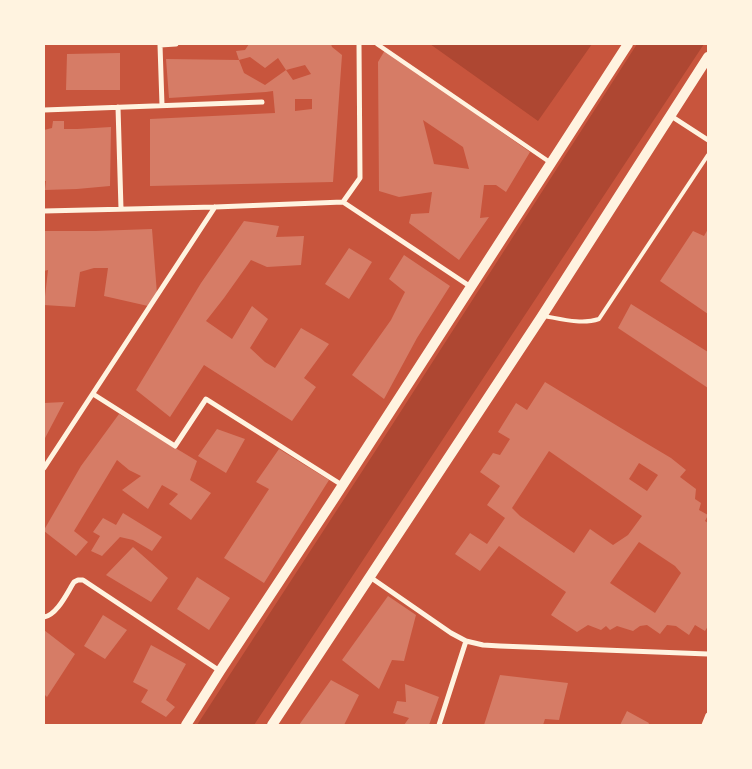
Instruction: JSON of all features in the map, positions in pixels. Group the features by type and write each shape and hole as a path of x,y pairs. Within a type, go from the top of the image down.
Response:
{"main road":[{"path":"186,725 628,44"},
{"path":"272,725 542,316 708,57"}],"street":[{"path":"162,105 160,45 176,44"},
{"path":"343,202 360,178 359,44"},
{"path":"377,44 551,163"},
{"path":"44,110 262,102"},
{"path":"118,107 121,209"},
{"path":"670,116 708,140"},
{"path":"44,211 343,202 471,287"},
{"path":"44,468 215,207"},
{"path":"93,394 174,446 206,399 342,485"},
{"path":"370,577 451,634 466,641 500,646 708,654"},
{"path":"44,618 54,612 74,582 83,580 220,671"},
{"path":"439,725 466,641"},
{"path":"704,725 708,716"}],"lane":[{"path":"542,316 584,322 599,318 708,155"}],"shaded area":[{"path":"430,44 592,44 538,121"},
{"path":"637,44 704,44 254,725 197,725 376,450"}],"building":[{"path":"249,44 331,44 342,55 333,182 150,186 150,119 275,113 273,91 169,98 166,59 239,60 236,51 245,50","holes":["250,57 265,68 278,58 286,70 265,85 244,73 239,60","305,65 311,74 293,80 286,70","295,99 312,99 312,109 295,111"]},
{"path":"385,50 530,152 506,192 496,185 484,185 480,218 489,217 459,260 409,223 411,214 429,213 432,192 399,197 379,191 378,62","holes":["423,120 463,147 469,169 434,164"]},
{"path":"120,53 120,90 66,90 67,54"},
{"path":"53,121 64,121 64,129 111,127 110,186 45,190 44,130 52,128"},
{"path":"244,221 279,226 276,237 304,236 301,265 267,267 251,260 206,321 232,339 252,306 268,319 250,348 265,362 275,368 301,328 329,344 304,378 316,387 292,421 204,365 170,417 136,390 201,283"},
{"path":"152,229 157,294 148,306 104,296 108,268 94,268 80,272 75,307 44,305 48,270 44,271 44,231"},
{"path":"708,229 708,314 660,281 693,231 704,236"},
{"path":"349,248 372,262 349,299 325,284"},
{"path":"404,255 450,286 417,338 384,399 352,375 391,320 405,292 389,279"},
{"path":"631,304 708,352 708,388 618,328"},
{"path":"545,382 671,458 686,470 680,477 696,489 695,499 701,503 699,510 708,515 705,521 708,523 708,626 705,631 695,625 689,635 676,626 667,625 660,634 647,625 640,626 633,631 617,626 610,630 606,626 601,630 588,625 577,632 551,615 566,592 499,546 480,571 455,554 470,533 487,544 505,518 487,505 500,486 480,472 493,453 500,455 510,439 498,432 516,403 527,410","holes":["549,451 642,516 628,535 613,545 590,529 574,553 520,516 512,508","639,463 658,475 647,491 629,479","639,542 675,566 681,573 655,613 610,583"]},
{"path":"64,402 44,440 44,403"},
{"path":"119,414 197,461 190,480 211,493 191,520 169,504 178,494 162,485 148,509 122,490 141,476 129,470 117,460 74,531 88,542 76,556 44,530 81,466"},
{"path":"217,429 245,439 226,473 198,456"},
{"path":"279,449 329,480 264,583 224,558 269,489 256,482"},
{"path":"123,513 162,537 152,551 133,540 120,537 102,556 91,551 100,536 93,532 103,518 116,525"},
{"path":"133,547 168,578 151,602 106,575"},
{"path":"197,577 230,598 209,630 177,609"},
{"path":"388,596 416,615 404,661 392,660 379,689 342,660"},
{"path":"103,615 127,630 105,659 84,646"},
{"path":"44,630 75,654 47,697 44,694"},
{"path":"151,645 186,664 166,700 175,707 166,717 141,702 148,690 133,682"},
{"path":"500,675 568,683 559,720 545,719 543,725 484,725"},
{"path":"331,680 359,695 344,725 299,725"},
{"path":"405,684 439,697 429,725 404,725 409,718 393,713 397,701 406,702"},
{"path":"627,711 649,723 648,725 620,725"}]}
